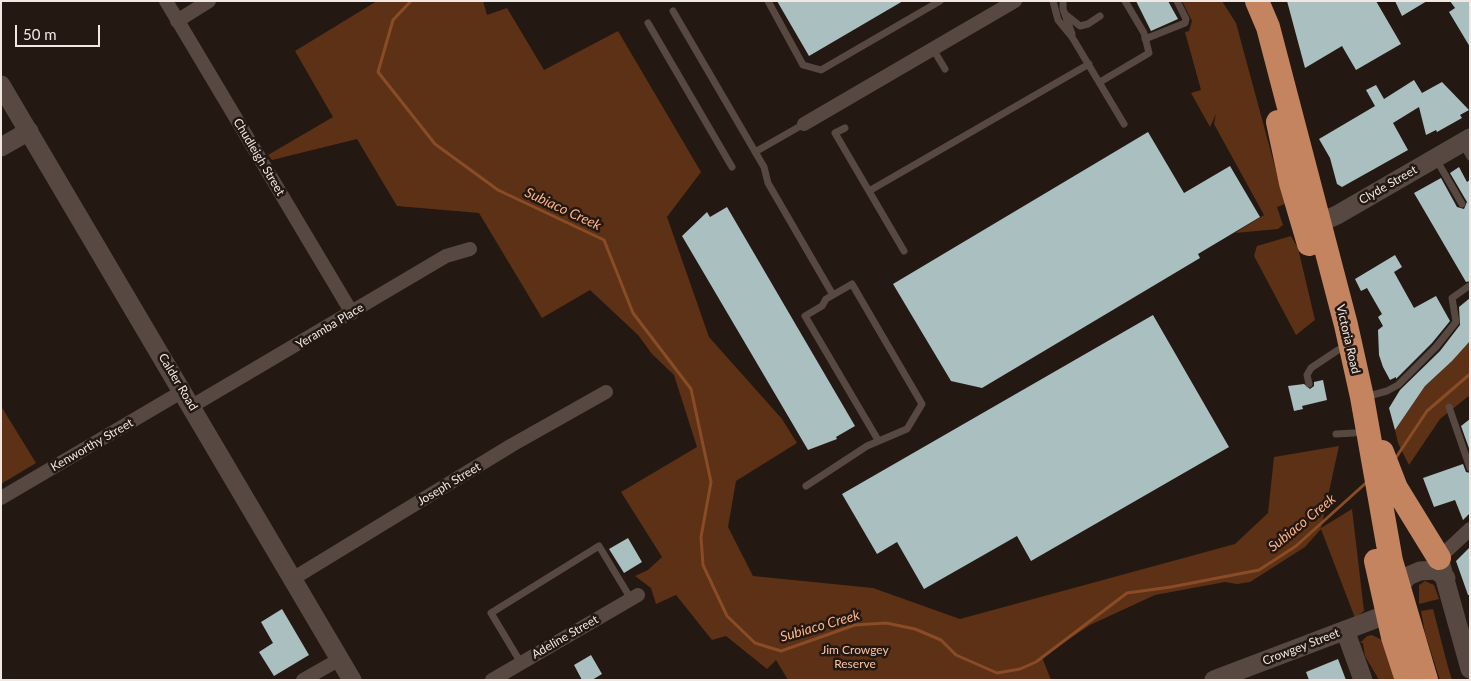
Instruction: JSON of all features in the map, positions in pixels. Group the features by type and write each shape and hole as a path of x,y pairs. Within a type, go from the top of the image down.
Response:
{"highway":[{"name":"Victoria Road","path":"1244,1 1266,72 1291,183 1311,225 1346,325 1362,397 1370,456 1399,587 1426,680"},
{"name":"Victoria Road","path":"1258,1 1268,27 1338,350 1345,434 1370,456"},
{"path":"1370,456 1381,502 1439,568"},
{"name":"Victoria Road","path":"1381,502 1388,614 1407,680"}],"street":[{"name":"Chudleigh Street","path":"166,1 352,313"},
{"path":"177,21 209,1"},
{"path":"804,124 1014,1"},
{"name":"Calder Road","path":"1,84 294,578 352,680"},
{"path":"1,147 29,131"},
{"name":"Clyde Street","path":"1311,225 1436,158 1467,146"},
{"name":"Yeramba Place","path":"187,398 352,313 446,256 470,249"},
{"name":"Joseph Street","path":"294,578 512,446 606,392"},
{"name":"Kenworthy Street","path":"1,498 187,398"},
{"path":"1399,587 1414,572 1439,568 1470,529"},
{"path":"1439,568 1470,669"},
{"name":"Adeline Street","path":"492,680 634,597"},
{"name":"Crowgey Street","path":"1214,680 1348,639 1388,614"},
{"path":"1348,639 1363,680"},
{"path":"303,680 340,659"}],"lane":[{"path":"768,1 803,65 821,70 940,1"},
{"path":"1054,1 1058,20 1072,37 1124,124"},
{"path":"1063,1 1072,37"},
{"path":"1100,82 1149,53 1145,39 1125,1"},
{"path":"1145,39 1185,23 1186,19 1177,1"},
{"path":"673,12 764,167 768,183 833,295"},
{"path":"1065,14 1080,26 1088,24 1100,16"},
{"path":"648,22 732,167"},
{"path":"934,49 945,70"},
{"path":"870,191 1089,64"},
{"path":"755,152 804,124"},
{"path":"845,128 836,133 904,251"},
{"path":"1436,158 1462,204"},
{"path":"806,486 878,440 907,428 922,404 852,284 826,299 822,306 805,316 878,440"},
{"path":"1362,397 1379,394 1398,385 1451,330 1456,322 1452,298 1469,286"},
{"path":"1309,384 1307,375 1311,368 1338,350"},
{"path":"1450,407 1470,468"},
{"path":"521,663 491,613 599,546 634,597"}],"green space":[{"name":"Jim Crowgey Reserve","path":"377,1 483,1 487,15 507,8 544,70 618,31 701,172 667,217 709,337 782,419 797,443 736,481 728,527 753,576 873,588 960,619 1235,544 1268,513 1274,457 1339,446 1321,528 1352,509 1364,611 1355,618 1321,529 1305,547 1250,582 1237,584 1225,582 1155,595 1090,625 1042,657 1051,680 788,680 776,660 767,669 726,636 712,640 676,595 656,604 651,588 635,576 648,570 662,557 621,492 697,447 674,375 652,354 638,335 590,290 542,318 479,213 397,206 357,139 272,160 268,155 333,117 295,51"},
{"path":"1182,1 1222,1 1236,23 1285,204 1277,207 1283,225 1278,229 1235,233 1264,215 1214,124 1216,114 1210,127 1191,93 1201,90 1185,32 1189,31 1192,21"},
{"path":"1291,236 1298,248 1315,320 1296,335 1254,256 1257,246"},
{"path":"1470,341 1470,395 1440,419 1409,465 1398,443 1395,430 1425,386"},
{"path":"1,406 36,463 1,484"},
{"path":"1425,581 1434,585 1439,599 1419,604 1419,585"},
{"path":"1433,609 1452,680 1440,680 1425,633 1421,611"},
{"path":"1372,635 1384,641 1398,680 1379,680 1365,656 1363,643 1360,643 1367,636"}],"building":[{"path":"777,1 903,1 809,56"},
{"path":"1136,1 1168,1 1178,19 1151,31"},
{"path":"1287,1 1376,1 1401,44 1356,70 1342,46 1305,68"},
{"path":"1395,1 1427,1 1402,16"},
{"path":"1450,1 1470,1 1470,47 1449,12 1455,8"},
{"path":"1414,80 1422,93 1442,82 1469,110 1460,115 1462,118 1437,132 1436,130 1426,135 1419,107 1393,123 1408,150 1342,187 1337,184 1330,158 1319,139 1375,106 1366,90 1376,85 1384,99"},
{"path":"1148,132 1184,193 1230,166 1260,217 1198,254 1200,258 982,388 951,381 893,284"},
{"path":"1459,167 1467,182 1470,180 1470,281 1466,282 1414,193 1441,178 1457,207 1464,209 1467,202 1450,173"},
{"path":"727,207 855,426 836,437 837,439 808,450 682,236 707,212 710,217"},
{"path":"1395,255 1402,267 1394,272 1414,308 1436,296 1450,321 1432,343 1396,379 1396,377 1390,380 1379,355 1378,330 1383,326 1378,317 1382,314 1367,288 1361,291 1355,279"},
{"path":"1470,298 1470,341 1425,386 1395,430 1389,408 1400,390 1440,351 1460,325 1459,307"},
{"path":"1153,315 1229,447 1031,561 1017,536 924,589 897,542 877,554 842,494"},
{"path":"1323,380 1327,400 1302,406 1303,409 1294,411 1288,386 1304,384 1310,389 1314,386 1314,382"},
{"path":"1470,419 1470,451 1461,426"},
{"path":"1463,464 1466,472 1470,473 1470,513 1463,520 1455,500 1434,507 1423,478"},
{"path":"628,538 642,562 624,573 609,549"},
{"path":"1470,547 1470,595 1468,595 1456,561"},
{"path":"282,609 309,655 274,676 259,652 273,643 261,622"},
{"path":"591,655 602,674 592,680 582,680 574,665"},
{"path":"1338,659 1346,680 1309,680 1306,672"}],"waterway":[{"name":"Subiaco Creek","path":"411,1 393,20 378,72 435,144 498,190 604,240 633,313 691,389 711,482 701,537 703,565 727,616 755,643 781,651 855,625 886,623 915,629 941,640 956,655 997,673 1020,669 1036,662 1127,593 1171,587 1259,570 1296,546 1367,482"},
{"name":"Subiaco Creek","path":"1395,459 1427,411 1470,374"}]}
